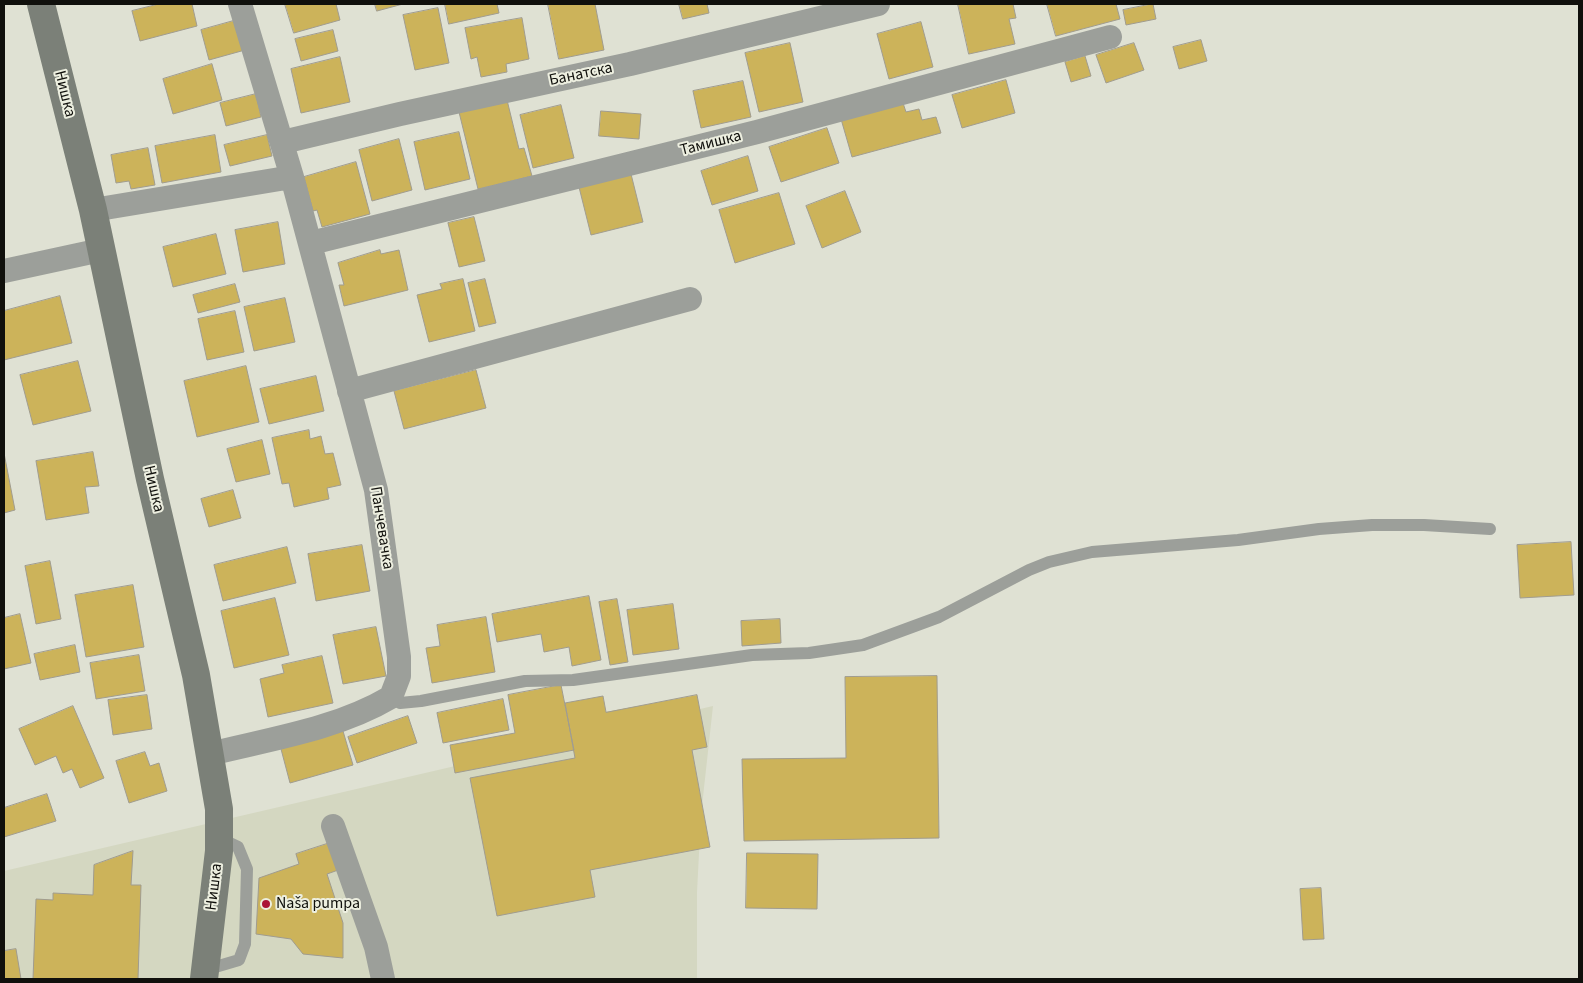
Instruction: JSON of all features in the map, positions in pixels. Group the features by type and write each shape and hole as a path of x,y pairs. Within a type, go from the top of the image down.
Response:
{"main road":[{"name":"Нишка","path":"41,4 93,210 150,479 196,675 220,809 219,838 204,975"}],"street":[{"name":"Панчевачка","path":"240,4 312,243 376,490 399,657 398,676 391,697"},
{"name":"Банатска","path":"283,142 400,114 630,64 878,4"},
{"name":"Тамишка","path":"312,243 757,132 1110,37"},
{"path":"93,210 292,177"},
{"path":"4,271 101,250"},
{"path":"349,391 690,299"},
{"path":"210,754 331,722 372,708 391,697"},
{"path":"333,826 376,946 383,979"}],"lane":[{"path":"391,697 400,703 421,701 525,681 572,680 752,655 809,653 863,645 939,617 1036,567 1070,556 1092,552 1238,540 1319,529 1372,525 1424,525 1490,529"},
{"path":"204,975 239,960 245,944 247,869 238,847 219,838"}],"shaded area":[{"path":"713,706 701,815 697,892 697,979 4,979 4,871"}],"building":[{"path":"159,4 192,4 197,26 140,41 132,11"},
{"path":"285,4 336,4 340,20 294,33"},
{"path":"375,4 403,4 377,11"},
{"path":"445,4 497,4 499,13 449,24"},
{"path":"548,4 595,4 604,50 559,59"},
{"path":"679,4 707,4 709,13 683,19"},
{"path":"958,4 1013,4 1016,18 1009,19 1015,44 969,54"},
{"path":"1047,4 1116,4 1120,19 1056,36"},
{"path":"1153,4 1156,19 1126,25 1123,10"},
{"path":"438,8 449,63 415,70 403,15"},
{"path":"522,18 529,59 506,64 507,72 481,77 477,57 471,59 465,28"},
{"path":"237,20 245,50 209,60 201,30"},
{"path":"921,22 933,67 889,79 877,34"},
{"path":"333,30 338,51 301,61 295,39"},
{"path":"1201,40 1207,61 1179,69 1173,47"},
{"path":"790,43 803,102 759,112 745,53"},
{"path":"1134,43 1144,70 1106,83 1096,55"},
{"path":"1085,56 1091,76 1071,82 1065,62"},
{"path":"340,57 350,102 301,113 291,69"},
{"path":"212,64 222,100 173,114 163,79"},
{"path":"1006,80 1015,113 962,128 952,95"},
{"path":"743,81 751,117 701,128 693,91"},
{"path":"256,94 261,117 226,126 220,103"},
{"path":"507,100 519,149 524,148 532,176 478,189 459,112"},
{"path":"903,103 906,112 919,109 922,120 936,117 941,133 852,157 841,119"},
{"path":"561,105 574,158 533,168 520,115"},
{"path":"601,111 641,114 639,139 599,136"},
{"path":"827,128 839,163 781,182 769,147"},
{"path":"459,132 470,179 425,190 414,142"},
{"path":"215,135 221,172 162,183 155,146"},
{"path":"267,135 272,156 230,166 224,145"},
{"path":"399,139 412,190 372,201 359,150"},
{"path":"148,148 155,185 131,189 129,181 116,183 111,155"},
{"path":"748,156 758,191 712,205 701,171"},
{"path":"356,162 370,214 322,227 317,210 313,211 304,177"},
{"path":"631,174 643,222 591,235 579,187"},
{"path":"845,191 861,232 822,248 806,206"},
{"path":"779,193 795,244 735,263 719,210"},
{"path":"474,217 485,261 459,267 448,223"},
{"path":"278,222 285,264 243,272 235,230"},
{"path":"216,234 226,274 173,287 163,247"},
{"path":"380,250 381,254 399,250 408,290 344,306 339,285 344,285 338,263"},
{"path":"463,279 475,331 429,342 417,295 442,289 440,284"},
{"path":"485,279 496,323 479,327 468,283"},
{"path":"235,284 240,302 198,313 193,295"},
{"path":"60,296 72,343 4,360 4,311"},
{"path":"285,298 295,342 254,351 244,307"},
{"path":"235,311 244,352 207,360 198,319"},
{"path":"78,361 91,411 33,425 20,375"},
{"path":"246,366 259,422 197,437 184,381"},
{"path":"476,370 486,408 404,429 394,391"},
{"path":"316,376 324,411 269,424 260,389"},
{"path":"309,430 310,439 321,436 325,454 333,453 341,485 327,488 329,499 294,507 289,483 282,484 272,438"},
{"path":"262,440 270,474 236,482 227,449"},
{"path":"93,452 99,486 85,487 89,513 46,520 36,461"},
{"path":"4,453 15,510 4,513"},
{"path":"233,490 241,518 209,527 201,499"},
{"path":"1571,542 1574,595 1520,598 1517,545"},
{"path":"362,545 370,591 316,601 308,554"},
{"path":"287,547 296,583 223,601 214,565"},
{"path":"50,561 61,619 36,624 25,566"},
{"path":"133,585 144,647 86,657 75,595"},
{"path":"589,596 601,660 572,666 569,647 544,652 541,634 497,642 492,614"},
{"path":"275,598 289,655 234,668 221,611"},
{"path":"617,599 628,662 610,665 599,602"},
{"path":"673,604 679,649 633,655 627,610"},
{"path":"20,614 31,663 4,669 4,618"},
{"path":"486,617 495,672 432,683 426,648 440,646 437,625"},
{"path":"780,619 781,643 742,646 741,621"},
{"path":"376,627 386,676 343,684 333,635"},
{"path":"75,645 80,672 40,680 34,654"},
{"path":"139,655 145,691 96,699 90,663"},
{"path":"322,656 333,703 268,717 260,679 284,673 282,665"},
{"path":"937,676 939,838 744,841 742,759 846,758 845,677"},
{"path":"561,685 574,750 455,773 450,745 515,733 508,695"},
{"path":"147,695 152,729 113,735 108,700"},
{"path":"697,695 707,747 692,750 710,847 590,870 595,897 497,916 470,778 575,758 565,703 603,696 606,712"},
{"path":"503,699 509,730 443,743 437,713"},
{"path":"73,706 104,778 80,788 72,769 63,773 56,756 35,765 19,729"},
{"path":"408,716 417,743 357,763 348,737"},
{"path":"343,731 353,765 290,783 281,749"},
{"path":"145,752 150,766 159,763 167,791 129,803 116,761"},
{"path":"47,794 56,821 4,837 4,808"},
{"path":"333,842 341,869 327,874 343,923 343,958 303,954 291,939 256,934 259,878 299,864 296,854"},
{"path":"133,851 131,885 141,885 138,979 33,979 36,899 53,900 53,893 93,895 94,865"},
{"path":"747,853 818,854 817,909 746,908"},
{"path":"1321,888 1324,939 1303,940 1300,889"},
{"path":"16,949 21,979 4,979 4,951"}],"place":[{"name":"Naša pumpa","path":"266,904"}]}
